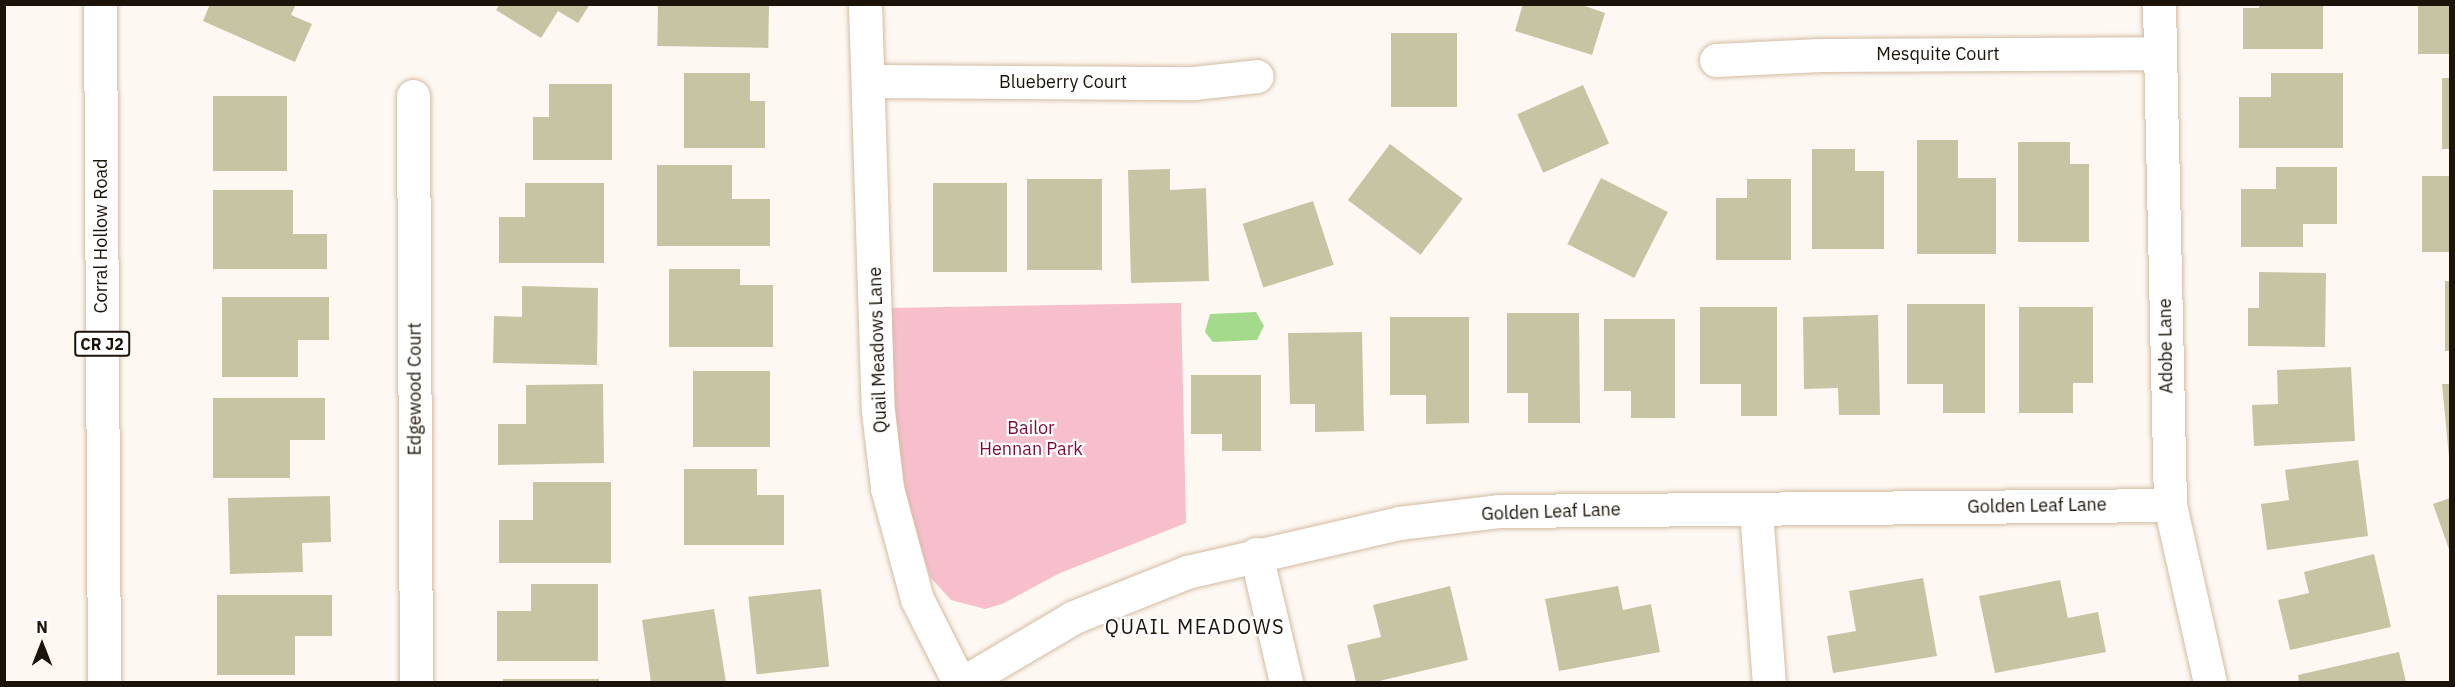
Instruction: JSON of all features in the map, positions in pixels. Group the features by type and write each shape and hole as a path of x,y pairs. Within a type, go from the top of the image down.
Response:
{"street":[{"name":"Corral Hollow Road","path":"100,4 104,682"},
{"name":"Quail Meadows Lane","path":"865,4 878,411 887,488 917,599 958,682"},
{"name":"Adobe Lane","path":"2159,4 2170,505 2210,682"},
{"name":"Mesquite Court","path":"1716,60 1820,55 2159,53"},
{"name":"Blueberry Court","path":"869,81 1194,83 1257,76"},
{"name":"Edgewood Court","path":"413,96 416,682"},
{"name":"Golden Leaf Lane","path":"964,682 1074,617 1187,572 1256,554 1399,524 1500,511 1756,511 2170,505"},
{"path":"1756,511 1769,682"},
{"path":"1256,554 1286,682"}],"green space":[{"name":"Bailor Hennan Park","path":"1181,303 1186,523 1060,573 1002,604 985,609 951,600 930,577 908,506 893,415 890,308"}],"shaded area":[{"path":"1256,312 1264,326 1257,340 1213,342 1205,332 1210,314"}],"building":[{"path":"210,4 296,4 291,15 312,24 295,62 203,21"},
{"path":"500,4 590,4 578,23 558,11 541,38 496,10"},
{"path":"658,4 769,6 768,48 657,46"},
{"path":"1523,4 1579,4 1605,13 1592,55 1515,31"},
{"path":"2259,4 2323,4 2323,49 2243,49 2243,8 2259,8"},
{"path":"2418,4 2450,4 2450,54 2418,54"},
{"path":"1391,33 1457,33 1457,107 1391,107"},
{"path":"684,73 750,73 750,101 765,101 765,148 684,148"},
{"path":"2271,73 2343,73 2343,148 2239,148 2239,97 2271,97"},
{"path":"2442,78 2450,78 2450,149 2442,149"},
{"path":"549,84 612,84 612,160 533,160 533,117 549,117"},
{"path":"1583,85 1609,143 1543,173 1517,114"},
{"path":"213,96 287,96 287,171 213,171"},
{"path":"1917,140 1958,140 1958,178 1996,178 1996,254 1917,254"},
{"path":"2018,142 2070,142 2070,164 2089,164 2089,242 2018,242"},
{"path":"1390,144 1463,199 1421,255 1348,200"},
{"path":"1812,149 1855,149 1855,171 1884,171 1884,249 1812,249"},
{"path":"657,165 732,165 732,199 770,199 770,246 657,246"},
{"path":"2276,167 2337,167 2337,224 2303,224 2303,247 2241,247 2241,189 2276,189"},
{"path":"1170,169 1170,190 1206,188 1209,281 1131,283 1128,170"},
{"path":"2422,176 2450,176 2450,252 2422,252"},
{"path":"1601,178 1668,212 1634,278 1567,244"},
{"path":"1027,179 1102,179 1102,270 1027,270"},
{"path":"1747,179 1791,179 1791,260 1716,260 1716,198 1747,198"},
{"path":"525,183 604,183 604,263 499,263 499,217 525,217"},
{"path":"933,183 1007,183 1007,272 933,272"},
{"path":"213,190 293,190 293,234 327,234 327,269 213,269"},
{"path":"1313,201 1334,265 1263,288 1243,224"},
{"path":"669,269 740,269 740,285 773,285 773,347 669,347"},
{"path":"2259,272 2326,273 2325,347 2248,346 2248,308 2259,308"},
{"path":"2445,281 2450,281 2450,351 2445,351"},
{"path":"522,286 598,288 597,365 493,363 494,316 522,317"},
{"path":"222,297 329,297 329,340 298,340 298,377 222,377"},
{"path":"1907,304 1985,304 1985,413 1943,413 1943,384 1907,384"},
{"path":"1700,307 1777,307 1777,416 1741,416 1741,384 1700,384"},
{"path":"2019,307 2093,307 2093,383 2073,383 2073,413 2019,413"},
{"path":"1507,313 1579,313 1580,423 1528,423 1528,393 1507,393"},
{"path":"1878,315 1880,415 1839,415 1838,388 1804,389 1803,317"},
{"path":"1390,317 1469,317 1469,423 1426,424 1426,395 1390,395"},
{"path":"1604,319 1675,319 1675,418 1631,418 1631,391 1604,391"},
{"path":"1362,332 1364,431 1315,432 1315,404 1290,404 1288,333"},
{"path":"2351,367 2355,441 2254,446 2252,405 2278,404 2277,370"},
{"path":"693,371 770,371 770,447 693,447"},
{"path":"1191,375 1261,375 1261,451 1222,451 1222,434 1191,434"},
{"path":"603,384 604,463 498,465 498,424 526,424 526,385"},
{"path":"2442,384 2450,384 2450,457 2449,457"},
{"path":"213,398 325,398 325,440 290,440 290,478 213,478"},
{"path":"2358,460 2368,536 2267,550 2261,504 2289,500 2285,470"},
{"path":"684,469 757,469 757,495 784,495 784,545 684,545"},
{"path":"533,482 611,482 611,563 499,563 499,520 533,520"},
{"path":"330,496 331,542 302,543 303,572 230,574 228,498"},
{"path":"2450,498 2450,552 2433,504"},
{"path":"2374,554 2391,627 2290,650 2278,600 2309,593 2304,572"},
{"path":"1923,578 1937,656 1833,673 1827,636 1856,631 1849,591"},
{"path":"2060,580 2068,618 2098,612 2106,652 1995,673 1979,596"},
{"path":"531,584 598,584 598,661 497,661 497,611 531,611"},
{"path":"1450,586 1468,660 1375,682 1356,682 1347,645 1381,637 1373,605"},
{"path":"1618,586 1623,610 1651,604 1660,652 1559,671 1545,599"},
{"path":"821,589 829,667 757,674 748,597"},
{"path":"217,595 332,595 332,636 295,636 295,675 217,675"},
{"path":"714,609 726,682 651,682 642,620"},
{"path":"2399,652 2406,682 2299,682 2298,675"},
{"path":"503,679 599,679 599,682 503,682"}],"district":[{"name":"QUAIL MEADOWS","path":"1195,626"}]}
